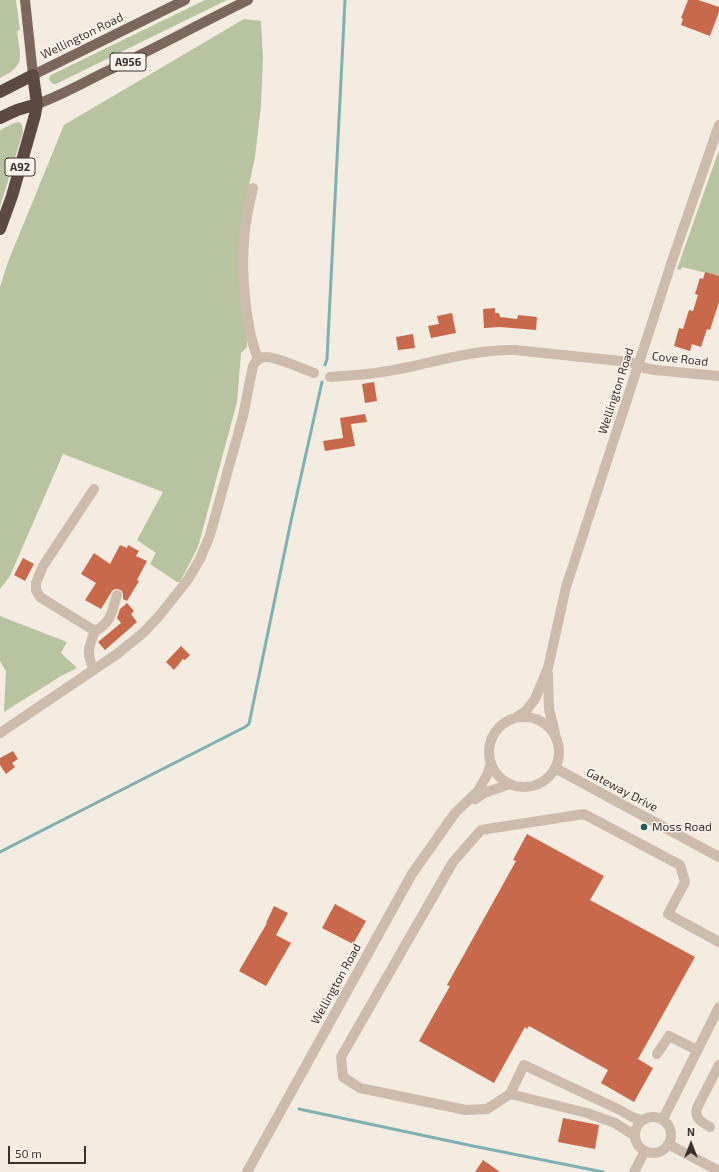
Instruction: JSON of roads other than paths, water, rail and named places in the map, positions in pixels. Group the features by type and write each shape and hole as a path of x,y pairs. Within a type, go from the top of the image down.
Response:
{"highway":[{"name":"A956","path":"0,92 33,75"},
{"name":"A92","path":"0,229 12,196 35,116 37,104 33,75"},
{"name":"A956","path":"0,118 17,110 37,104"}],"main road":[{"name":"A92","path":"25,0 33,75"},
{"name":"Wellington Road","path":"33,75 185,0"},
{"name":"A956","path":"37,104 56,97 248,0"}],"street":[{"path":"232,8 243,0"},
{"name":"Wellington Road","path":"515,718 526,711 535,699 548,668 566,587 674,255 719,125"},
{"path":"253,188 247,214 244,240 244,267 249,324 258,359"},
{"name":"Cove Road","path":"330,377 387,372 472,353 501,350 515,350 622,361 655,370 719,376"},
{"path":"0,733 117,654 143,633 159,616 187,580 200,559 210,535 243,416 253,366 258,359 262,357 271,358 314,373"},
{"path":"94,489 43,566 36,583 36,590 40,596 95,630"},
{"path":"94,670 88,654 95,630 104,626 109,620 117,595"},
{"name":"Wellington Road","path":"548,668 548,709 556,737"},
{"path":"515,718 534,718 543,722 556,737 559,747 559,758 555,768 549,777 536,785 520,787 510,784 495,772 491,763 489,754 493,735 506,722 515,718"},
{"name":"Wellington Road","path":"246,1172 412,874 455,813 478,791 487,775 491,763"},
{"name":"Gateway Drive","path":"555,768 719,857"},
{"name":"Wellington Road","path":"455,813 484,793 510,784"},
{"path":"642,1120 632,1118 620,1110 524,1065 510,1094 488,1109 466,1110 360,1088 343,1077 340,1056 453,862 481,830 584,814 680,865 685,882 668,914 719,942"},
{"path":"663,1119 719,1007"},
{"path":"657,1054 670,1036 697,1050"},
{"path":"710,1127 698,1120 696,1112 719,1065"},
{"path":"510,1094 587,1113 615,1123 634,1136"},
{"path":"652,1116 663,1119 669,1126 671,1135 668,1144 661,1151 656,1153 645,1151 640,1148 636,1142 634,1136 638,1124 642,1120 652,1116"},
{"path":"668,1144 719,1171"},
{"path":"634,1172 645,1151"}],"waterway":[{"path":"325,365 327,359 345,0"},
{"path":"0,852 249,724 291,521 322,382"},
{"path":"299,1109 603,1172"}],"place":[{"name":"Moss Road","path":"644,827"}]}
